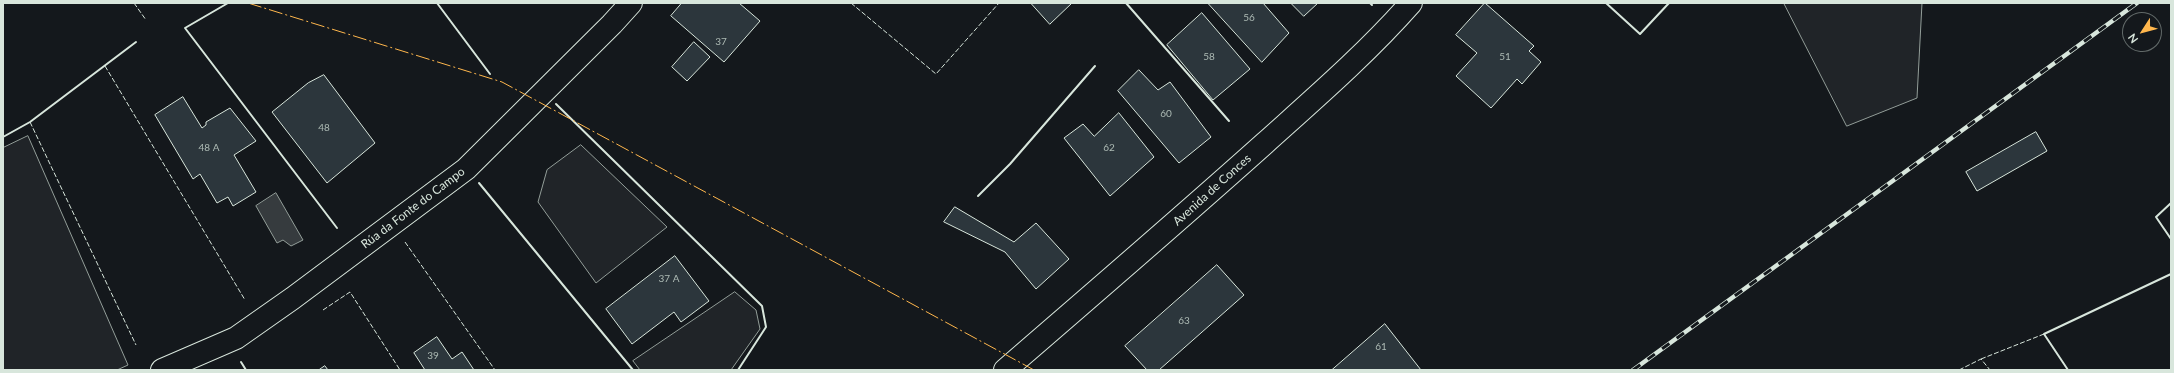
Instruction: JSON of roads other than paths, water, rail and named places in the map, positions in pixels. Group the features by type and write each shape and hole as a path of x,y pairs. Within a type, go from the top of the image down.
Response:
{"street":[{"name":"Rúa da Fonte do Campo","path":"162,370 236,338 293,298 466,168 612,24 631,3"},
{"name":"Avenida de Conces","path":"1004,370 1187,213 1306,106 1381,37 1411,3"}],"railway":[{"path":"1633,370 2137,3"}]}
